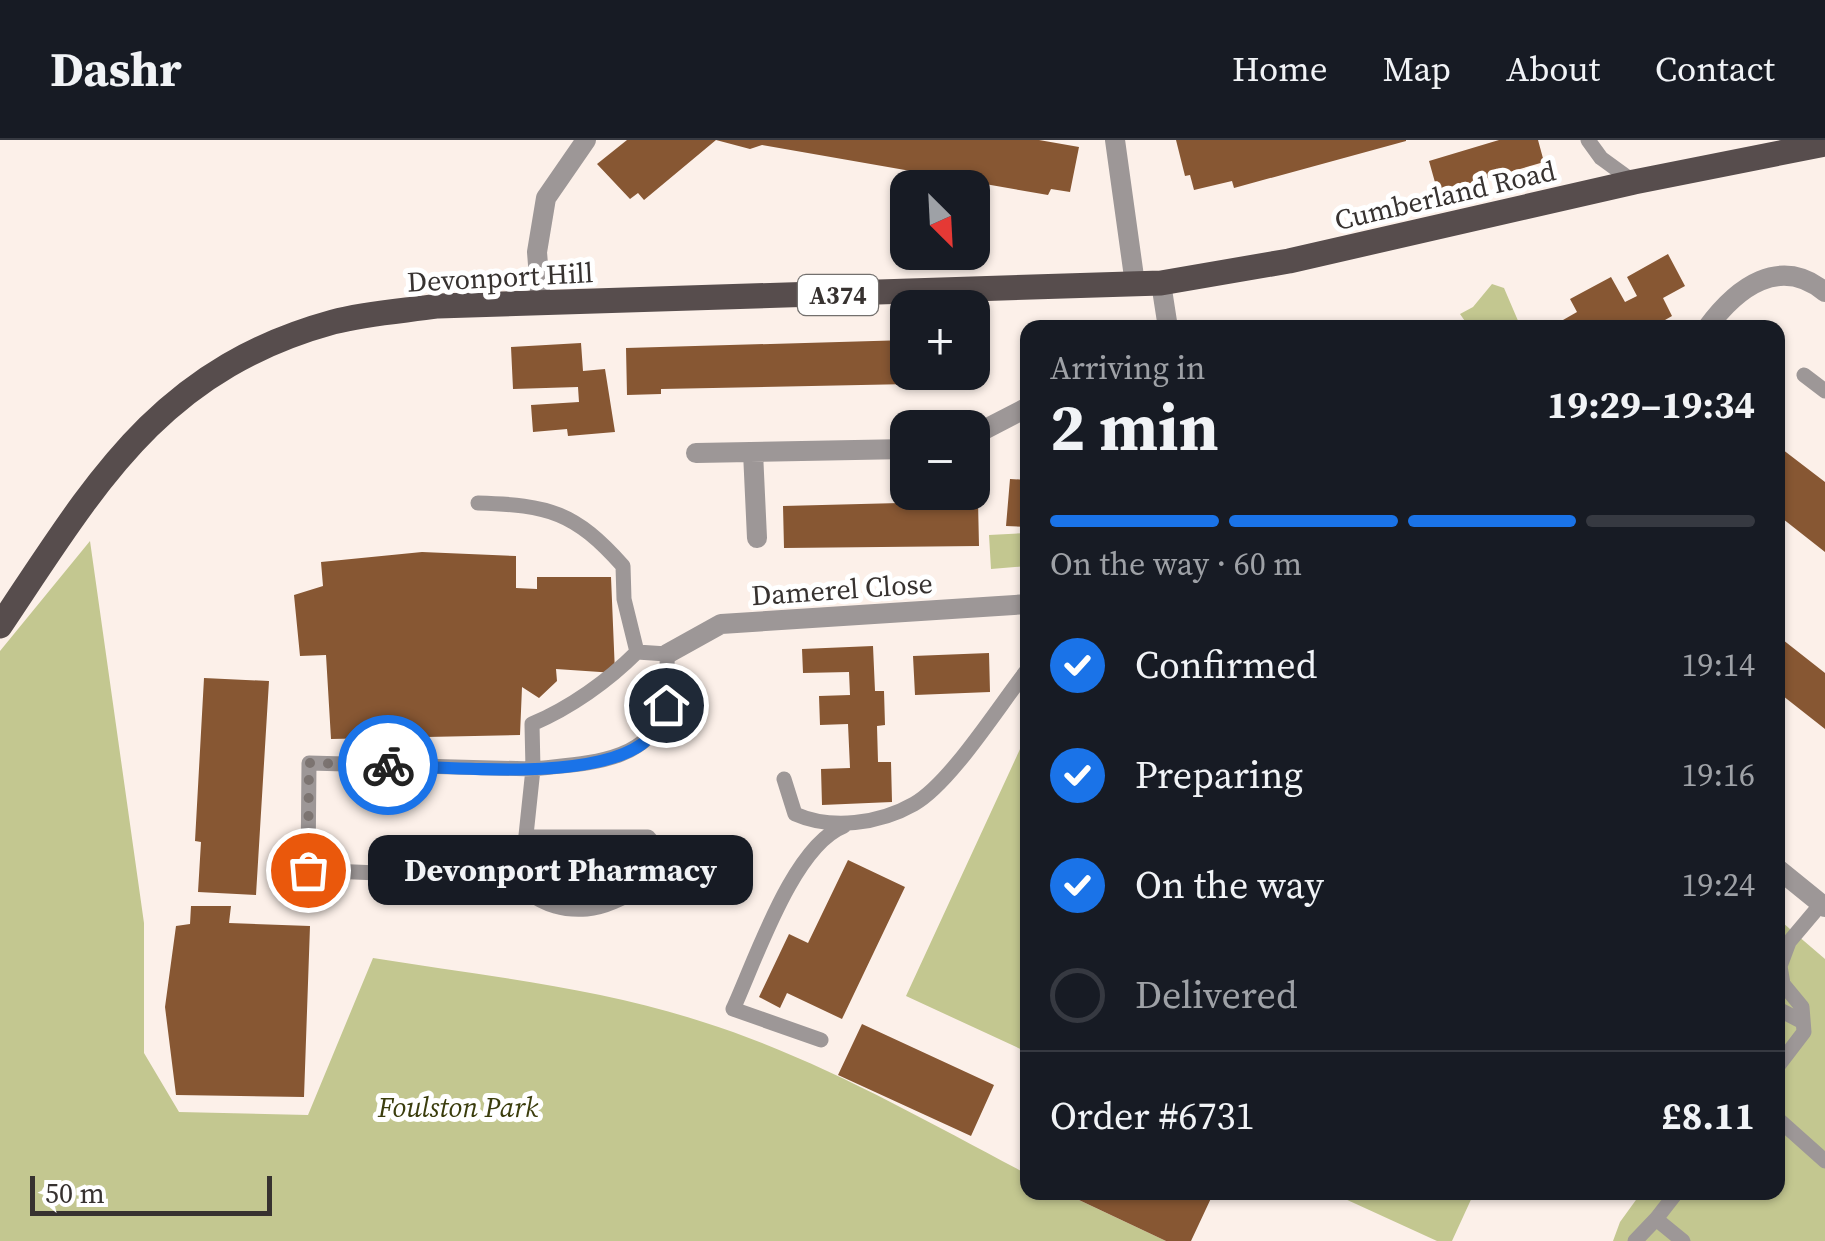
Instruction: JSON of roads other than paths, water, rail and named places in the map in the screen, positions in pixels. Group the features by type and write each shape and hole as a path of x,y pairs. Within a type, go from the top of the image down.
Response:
{"main road":[{"name":"Cumberland Road","path":"1148,284 1289,261 1634,182 1825,144"},
{"name":"Devonport Hill","path":"0,626 112,462 150,424 214,372 270,344 349,319 438,306 1148,284"}],"street":[{"path":"540,304 537,252 546,198 586,140"},
{"path":"1115,140 1148,284 1164,320"},
{"path":"1715,320 1747,289 1773,273 1808,278 1825,292"},
{"path":"990,427 1020,411"},
{"path":"696,453 890,449"},
{"path":"753,452 756,538"},
{"name":"Damerel Close","path":"667,654 722,624 1020,605"},
{"path":"1785,875 1823,906"}],"lane":[{"path":"1588,140 1601,158 1634,182"},
{"path":"1804,376 1825,391"},
{"path":"478,503 537,505 594,534 623,566 624,600 637,652"},
{"path":"471,877 308,870 309,763 534,769 605,760 644,743 659,724 666,705 667,654 637,652 616,673 553,715 532,724 534,769 522,873 527,892 545,904 566,909 591,909 618,900 653,876 660,862 658,847 648,838 528,836"},
{"path":"821,1040 733,1009 800,863 827,832 915,804 944,778 1020,679"},
{"path":"784,779 796,814 820,824 857,821"},
{"path":"1785,953 1789,942 1823,906"},
{"path":"1785,986 1802,1007 1804,1032 1785,1057"},
{"path":"1785,1013 1803,1022"},
{"path":"1785,1125 1825,1162"},
{"path":"1635,1241 1671,1200"},
{"path":"1656,1218 1683,1241"}],"place":[{"name":"Devonport Pharmacy","path":"308,870"}],"park label":[{"name":"Foulston Park","path":"458,1107"}]}
